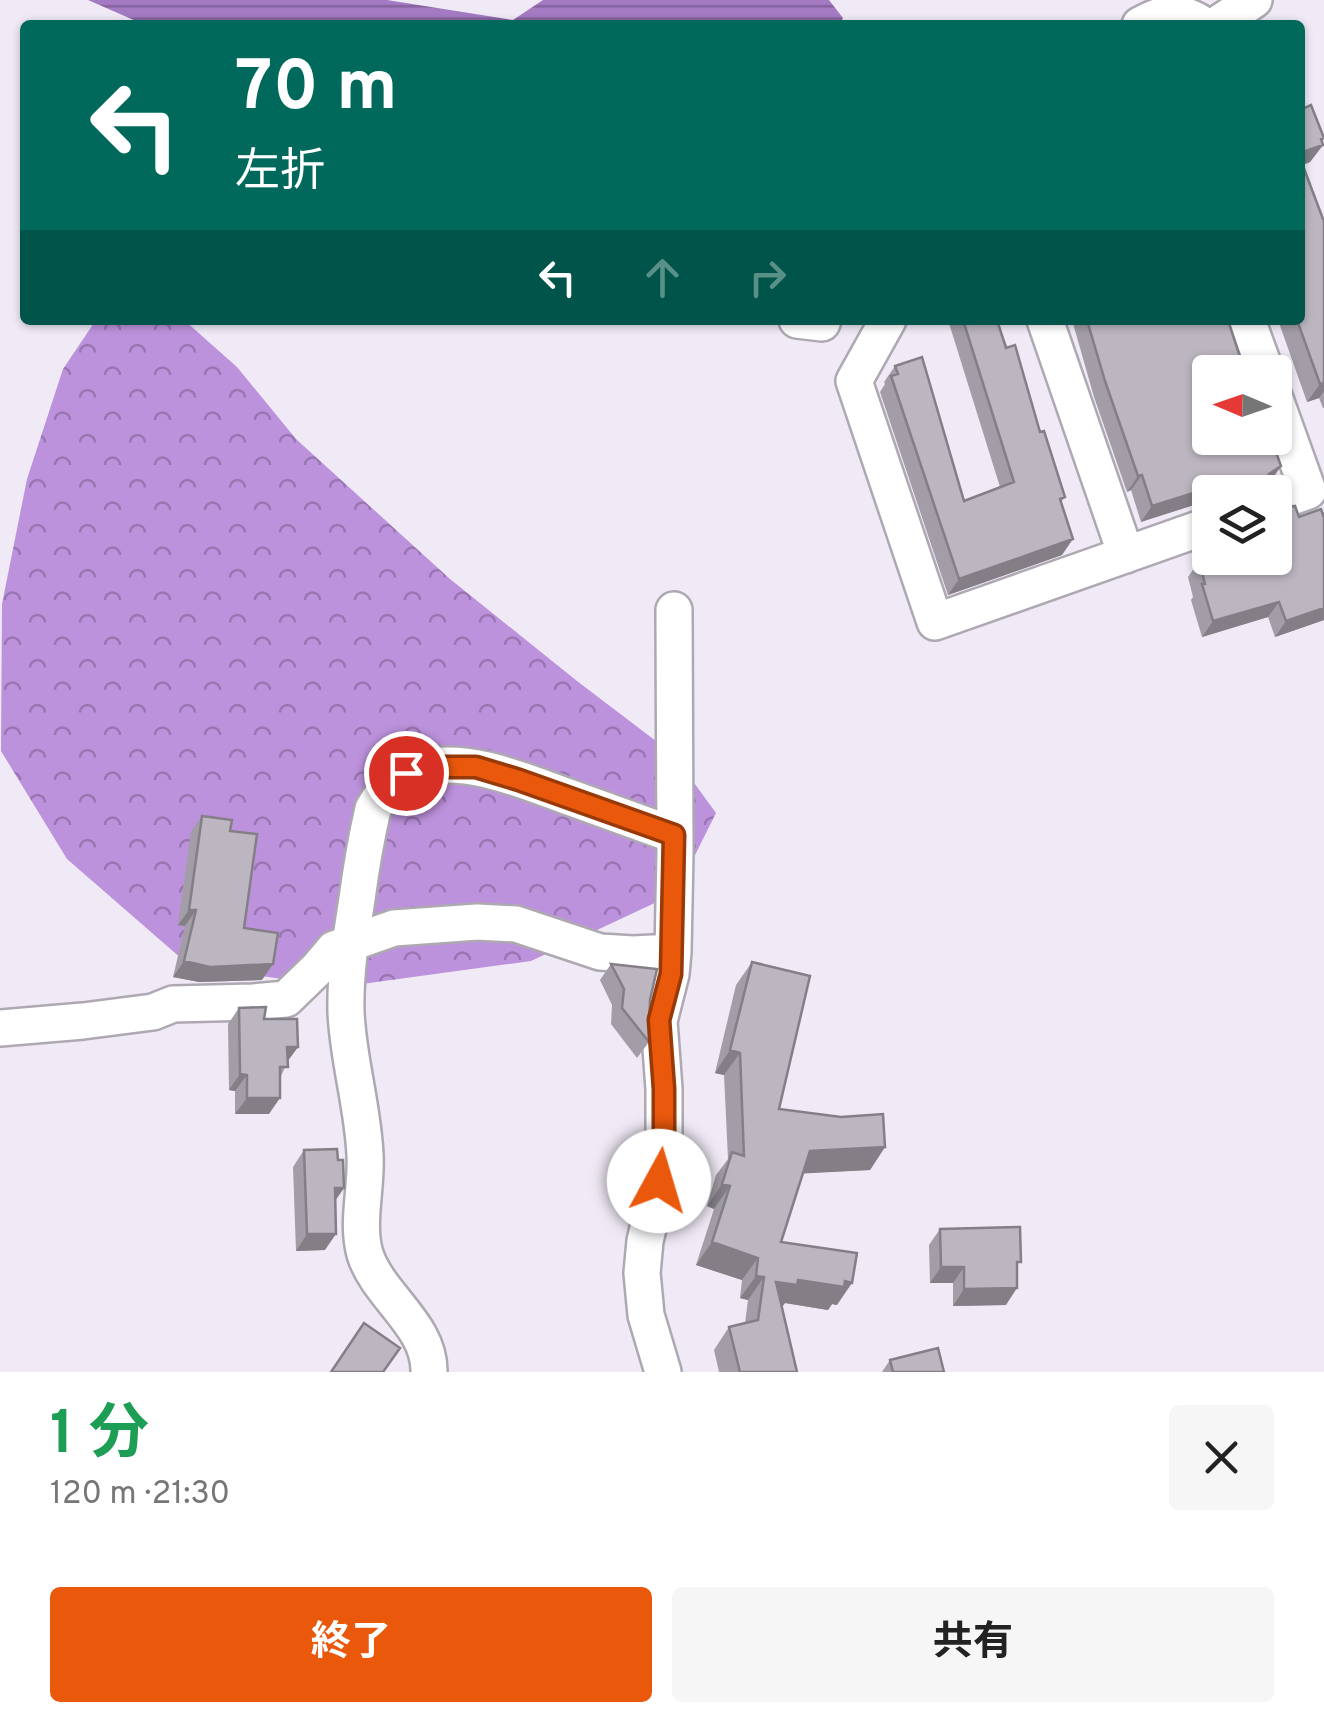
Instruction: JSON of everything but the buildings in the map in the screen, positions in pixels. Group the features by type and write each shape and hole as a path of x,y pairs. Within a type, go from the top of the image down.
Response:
{"street":[{"path":"1224,20 1254,0"},
{"path":"1152,20 1170,12 1196,20"},
{"path":"885,325 854,381 935,622 1192,532"},
{"path":"1047,325 1126,555"},
{"path":"1250,325 1260,355"},
{"path":"1292,446 1308,491 1292,497"},
{"path":"663,1372 646,1315 642,1274 664,1143 659,1020 673,952 674,610"},
{"path":"430,1372 420,1338 366,1255 362,1222 366,1158 346,1016 346,974 372,810 384,789 406,773 424,767 476,767 674,835"},
{"path":"0,1028 154,1012 173,1004 286,999 334,949 394,928 516,924 600,952 673,952"}],"green space":[{"path":"93,325 190,325 237,367 296,439 450,579 673,754 716,813 676,893 531,961 340,987 190,966 67,859 1,751 2,604 27,479 63,369"}],"shaded area":[{"path":"88,0 387,0 513,20 134,20"},
{"path":"543,0 829,0 843,18 513,20"}],"route":[{"path":"406,773 424,767 476,767 674,835 671,974 659,1020 664,1143 659,1181"}]}
